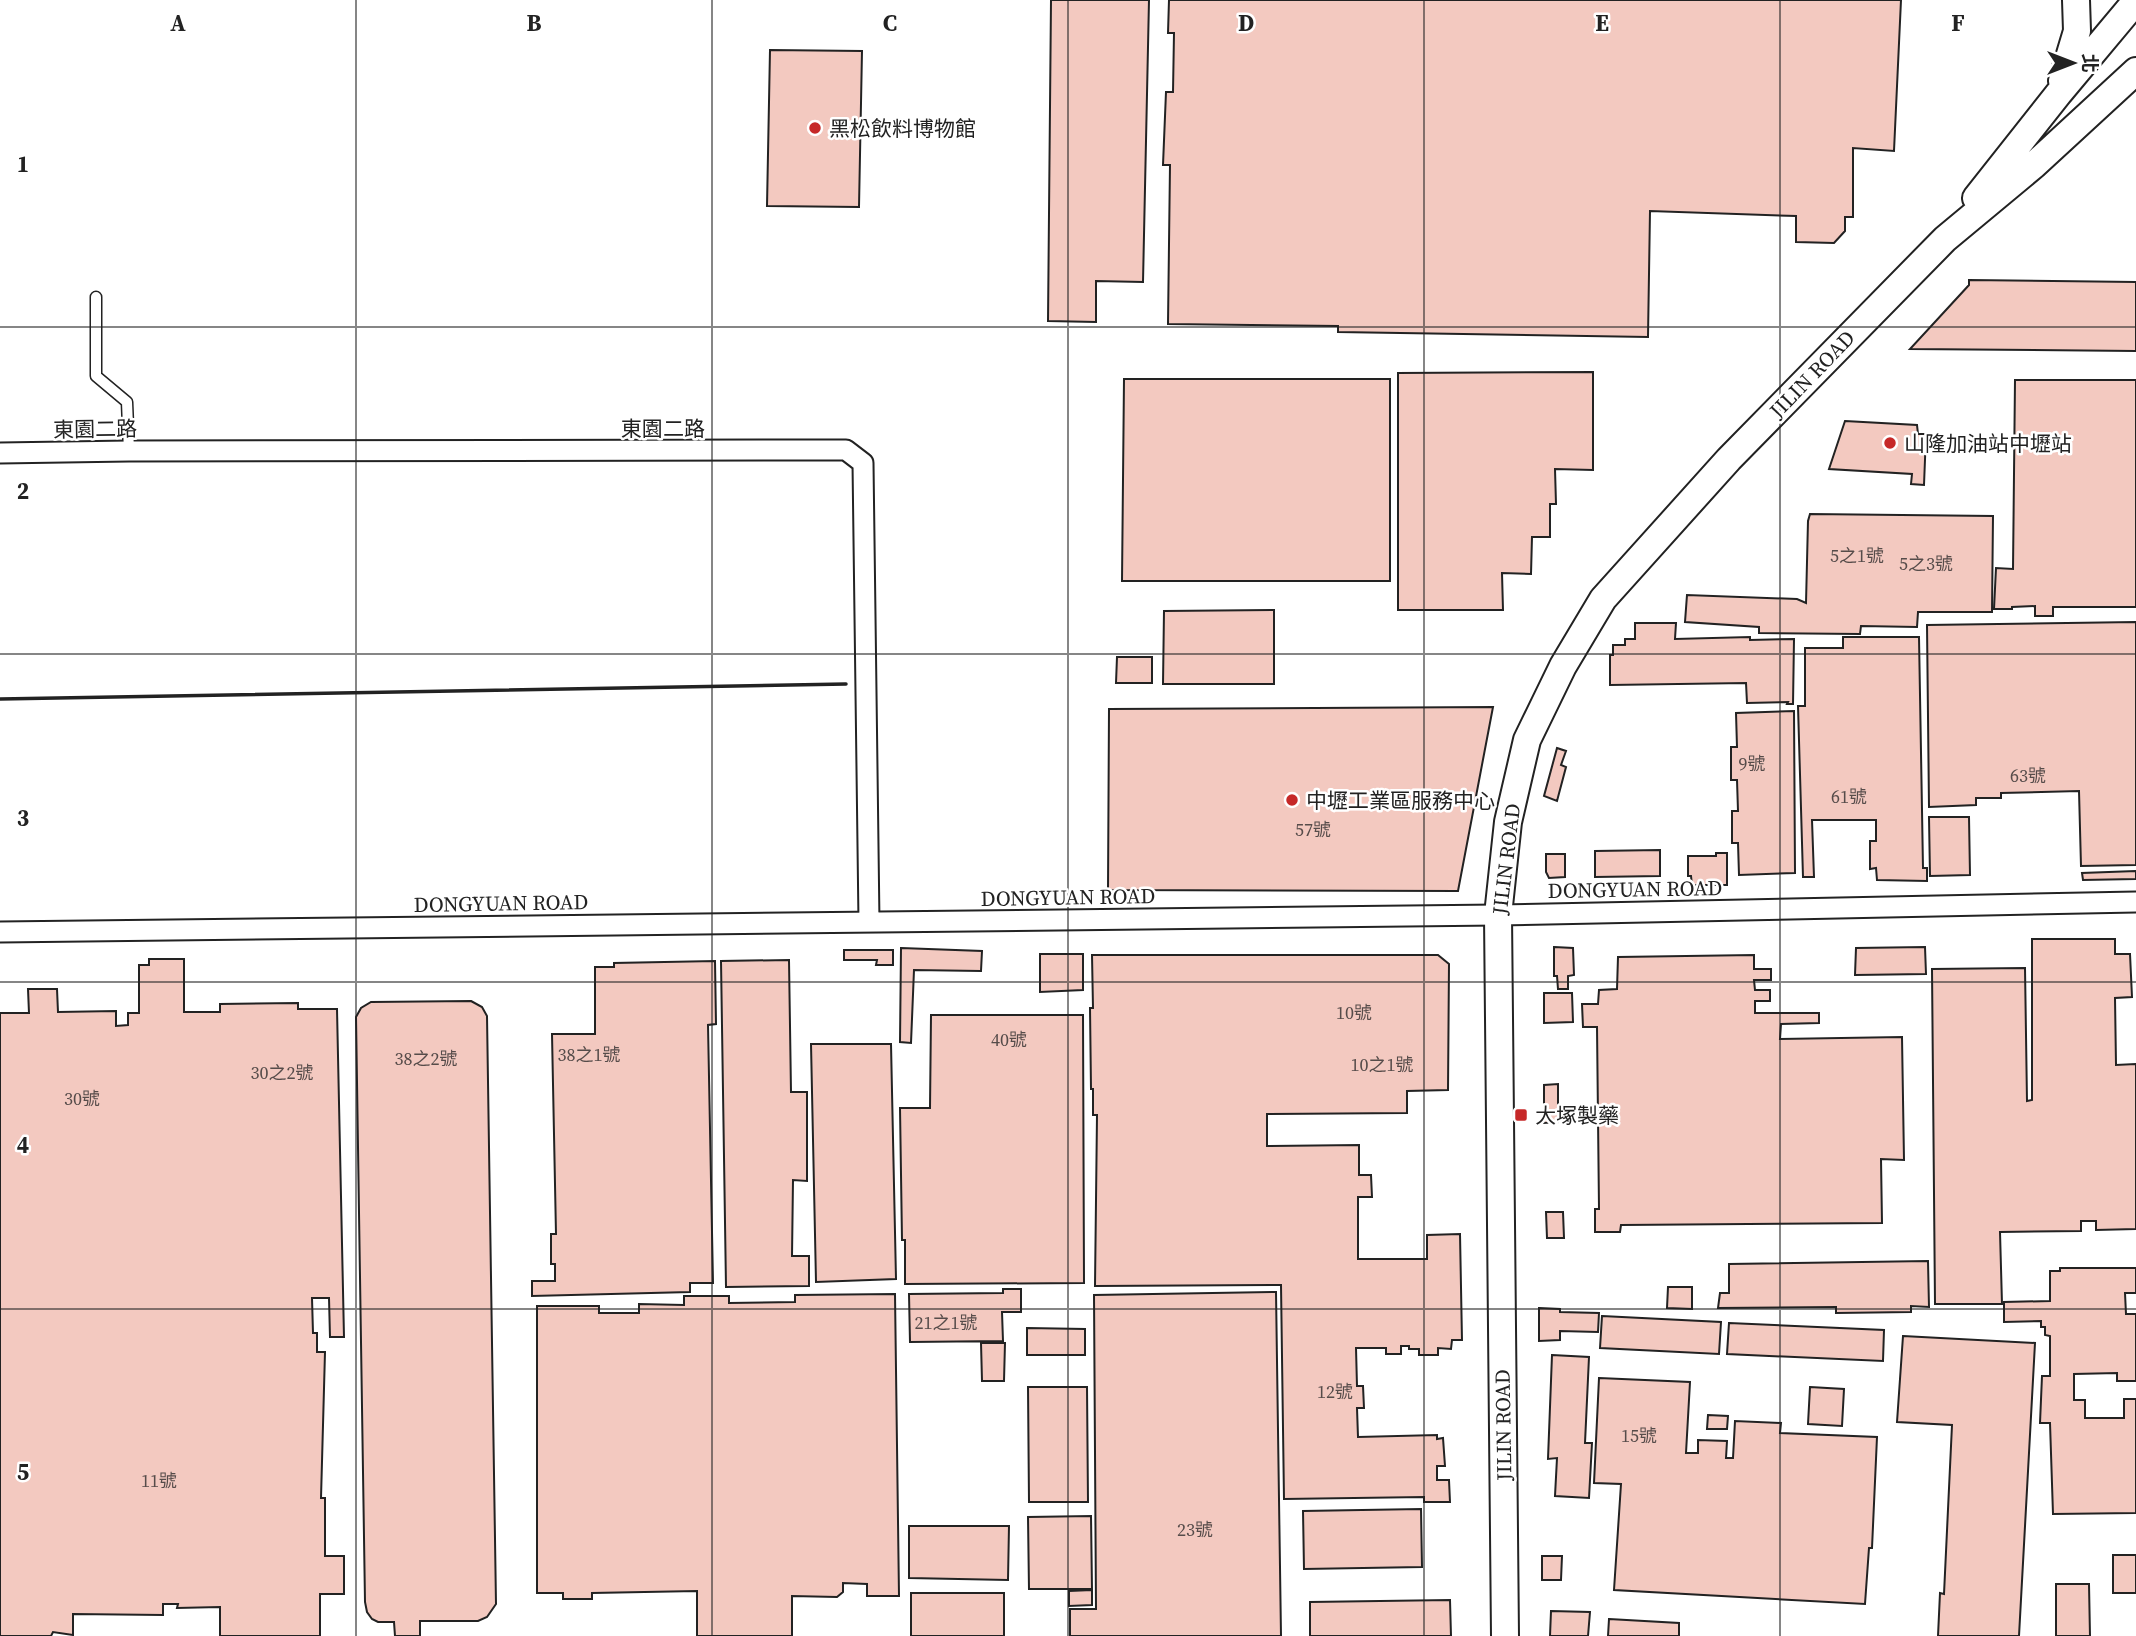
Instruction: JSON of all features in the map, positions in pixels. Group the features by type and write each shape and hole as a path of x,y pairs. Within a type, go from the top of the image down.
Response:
{"street":[{"path":"2059,93 2077,31 2076,0"},
{"name":"JILIN ROAD","path":"1945,239 2059,93 2136,1"},
{"name":"JILIN ROAD","path":"1505,1636 1498,915 1508,822 1527,740 1563,666 1603,599 1729,458 1945,239 2034,164 2136,72"},
{"name":"東園二路","path":"0,453 846,450 863,463 869,922"},
{"name":"DONGYUAN ROAD","path":"0,932 1498,915 2136,902"}],"lane":[{"path":"96,297 96,376 127,402 129,451"}],"building":[{"path":"1051,0 1149,0 1143,282 1096,281 1096,322 1048,321"},
{"path":"1169,0 1901,0 1894,151 1853,148 1853,217 1845,217 1845,231 1834,243 1796,242 1796,216 1650,211 1648,337 1338,332 1338,326 1168,324 1170,165 1163,165 1166,92 1173,92 1174,33 1168,33"},
{"name":"黑松飲料博物館","path":"770,50 862,51 859,207 767,206"},
{"path":"1969,280 2136,282 2136,351 1910,349 1969,285"},
{"path":"1593,372 1593,470 1555,469 1556,504 1550,504 1550,537 1532,537 1531,574 1502,573 1503,610 1398,610 1398,373"},
{"path":"1124,379 1390,379 1390,581 1122,581"},
{"path":"2015,380 2136,380 2136,607 2053,607 2053,616 2035,616 2035,606 1994,609 1996,568 2013,569"},
{"path":"1845,421 1917,425 1918,434 1926,434 1924,485 1911,484 1912,474 1829,469"},
{"path":"1810,514 1993,516 1992,612 1918,612 1917,627 1861,626 1860,634 1759,633 1759,627 1685,622 1687,595 1797,599 1806,603"},
{"path":"1274,610 1274,684 1163,684 1164,611"},
{"path":"2136,622 2136,865 2081,866 2079,791 2001,793 2001,798 1976,798 1976,805 1929,807 1927,625"},
{"path":"1635,623 1676,623 1675,639 1794,639 1793,704 1747,703 1746,683 1610,685 1610,655 1613,655 1613,645 1625,645 1625,639 1635,639"},
{"path":"1843,637 1919,637 1923,868 1927,868 1927,881 1877,880 1876,868 1870,869 1870,841 1876,841 1876,820 1812,820 1814,877 1803,877 1798,706 1805,706 1805,648 1843,648"},
{"path":"1117,657 1152,657 1152,683 1116,683"},
{"name":"中壢工業區服務中心","path":"1493,707 1458,891 1108,890 1109,709"},
{"path":"1794,711 1795,873 1739,875 1738,843 1732,843 1732,811 1738,811 1737,780 1731,780 1731,747 1737,747 1736,713"},
{"path":"1557,748 1566,751 1561,765 1566,767 1557,801 1544,796"},
{"path":"1929,817 1969,817 1970,875 1930,876"},
{"path":"1660,850 1660,876 1595,877 1595,851"},
{"path":"1716,853 1727,853 1727,885 1692,885 1691,876 1688,876 1688,856 1716,856"},
{"path":"1546,854 1565,854 1565,877 1549,878 1546,872"},
{"path":"2136,871 2136,879 2083,880 2082,873"},
{"path":"2032,939 2115,939 2115,954 2130,954 2132,997 2115,998 2116,1065 2136,1064 2136,1229 2096,1230 2096,1221 2081,1221 2081,1231 2000,1232 2002,1304 1935,1304 1932,969 2025,968 2027,1101 2032,1100"},
{"path":"1554,947 1573,948 1574,975 1568,976 1568,989 1558,989 1557,976 1554,976"},
{"path":"1925,947 1926,974 1855,975 1856,948"},
{"path":"901,948 982,951 981,971 914,970 911,1043 900,1042"},
{"path":"844,950 893,950 893,965 876,965 877,960 844,960"},
{"path":"1040,954 1083,954 1083,990 1040,992"},
{"path":"1092,955 1438,955 1449,964 1448,1090 1407,1091 1407,1113 1267,1114 1267,1146 1359,1145 1359,1175 1371,1175 1372,1197 1358,1197 1358,1259 1427,1259 1427,1235 1460,1234 1462,1340 1452,1340 1451,1349 1438,1348 1438,1355 1419,1355 1419,1349 1409,1349 1409,1346 1401,1346 1401,1354 1386,1354 1386,1348 1356,1348 1357,1386 1363,1386 1364,1408 1357,1408 1358,1437 1437,1435 1437,1439 1443,1438 1445,1466 1437,1466 1437,1480 1449,1480 1450,1502 1424,1502 1424,1497 1284,1499 1281,1285 1095,1286 1097,1115 1093,1115 1091,1089"},
{"path":"1754,955 1754,969 1771,969 1771,980 1754,980 1755,990 1770,990 1770,1001 1755,1001 1755,1013 1819,1013 1819,1023 1781,1024 1780,1039 1902,1037 1904,1160 1881,1159 1882,1223 1621,1225 1620,1232 1595,1232 1595,1209 1599,1209 1597,1027 1583,1027 1582,1004 1598,1004 1599,990 1617,989 1618,957"},
{"path":"149,959 184,959 184,1012 220,1012 220,1004 298,1003 298,1009 337,1009 344,1337 330,1337 329,1298 312,1298 313,1333 317,1333 317,1352 325,1352 321,1498 325,1498 325,1556 344,1556 344,1594 320,1594 320,1636 220,1636 220,1607 177,1608 178,1604 163,1604 163,1615 73,1614 73,1635 53,1632 51,1636 0,1636 0,1013 29,1013 28,989 57,989 58,1012 116,1011 116,1026 128,1025 128,1013 139,1013 139,965 149,965"},
{"path":"789,960 791,1092 807,1092 807,1181 793,1180 792,1256 809,1256 809,1286 726,1287 721,961"},
{"path":"715,961 716,1024 708,1025 713,1283 690,1283 690,1292 532,1296 532,1281 555,1281 555,1264 551,1264 551,1234 556,1234 552,1034 595,1034 595,967 614,967 614,963"},
{"path":"1544,993 1572,993 1573,1022 1544,1023"},
{"path":"471,1001 482,1007 487,1016 496,1604 487,1617 478,1621 420,1621 420,1636 395,1636 394,1622 378,1622 372,1619 365,1602 356,1017 361,1008 371,1002"},
{"path":"931,1015 1083,1015 1084,1283 905,1284 900,1108 930,1108"},
{"path":"811,1044 891,1044 896,1279 816,1282"},
{"path":"1558,1084 1558,1122 1544,1123 1544,1085"},
{"path":"1546,1212 1563,1212 1564,1238 1547,1238"},
{"path":"1928,1261 1929,1307 1911,1306 1911,1312 1836,1313 1836,1307 1718,1308 1720,1293 1729,1293 1729,1264"},
{"path":"2060,1268 2136,1268 2136,1293 2125,1293 2126,1314 2136,1314 2136,1381 2117,1381 2117,1373 2074,1374 2074,1400 2085,1400 2085,1418 2124,1418 2124,1399 2136,1399 2136,1513 2053,1514 2050,1423 2040,1423 2042,1376 2050,1376 2050,1336 2045,1335 2045,1327 2041,1327 2041,1321 2004,1322 2004,1302 2050,1301 2050,1271 2060,1271"},
{"path":"1668,1287 1692,1287 1692,1309 1667,1308"},
{"path":"1003,1289 1021,1289 1021,1312 1002,1312 1003,1341 910,1342 909,1294 1003,1293"},
{"path":"1276,1292 1281,1636 1070,1636 1070,1609 1096,1609 1094,1295"},
{"path":"895,1294 899,1596 867,1596 867,1584 843,1583 843,1592 837,1597 792,1596 792,1636 697,1636 697,1591 592,1593 592,1599 563,1599 563,1593 537,1593 537,1306 599,1306 599,1313 639,1313 639,1304 684,1305 684,1296 729,1296 729,1303 795,1302 795,1295"},
{"path":"1539,1308 1560,1309 1560,1312 1599,1313 1598,1332 1560,1331 1560,1340 1539,1341"},
{"path":"1602,1316 1721,1322 1719,1354 1600,1348"},
{"path":"1729,1323 1884,1330 1883,1361 1727,1354"},
{"path":"1027,1328 1085,1329 1085,1355 1027,1355"},
{"path":"1903,1336 2035,1343 2019,1636 1938,1636 1940,1593 1944,1594 1952,1425 1897,1422"},
{"path":"981,1343 1005,1343 1004,1381 982,1381"},
{"path":"1552,1355 1589,1357 1585,1443 1592,1443 1589,1498 1555,1496 1557,1458 1548,1459"},
{"path":"1599,1378 1690,1382 1686,1453 1698,1453 1698,1440 1727,1441 1726,1458 1733,1458 1735,1421 1781,1423 1780,1433 1877,1437 1872,1548 1869,1548 1865,1604 1614,1590 1621,1484 1594,1483"},
{"path":"1028,1387 1087,1387 1088,1502 1029,1502"},
{"path":"1810,1387 1844,1389 1842,1426 1808,1424"},
{"path":"1708,1415 1728,1416 1727,1429 1707,1429"},
{"path":"1421,1509 1422,1567 1304,1569 1303,1511"},
{"path":"1091,1516 1092,1589 1029,1589 1028,1517"},
{"path":"909,1526 1009,1526 1008,1580 909,1578"},
{"path":"2113,1555 2136,1555 2136,1593 2113,1593"},
{"path":"1542,1556 1562,1556 1561,1580 1542,1580"},
{"path":"2056,1584 2089,1584 2090,1636 2056,1636"},
{"path":"1092,1590 1092,1605 1069,1606 1069,1591"},
{"path":"911,1593 1004,1593 1004,1636 911,1636"},
{"path":"1450,1600 1451,1636 1310,1636 1310,1602"},
{"path":"1551,1611 1590,1612 1588,1636 1550,1636"},
{"path":"1609,1619 1679,1623 1679,1636 1608,1636"}],"wall":[{"path":"0,699 846,684"}],"place":[{"name":"黑松飲料博物館","path":"815,128"},
{"name":"山隆加油站中壢站","path":"1890,443"},
{"name":"中壢工業區服務中心","path":"1292,800"},
{"name":"大塚製藥","path":"1521,1115"}]}
